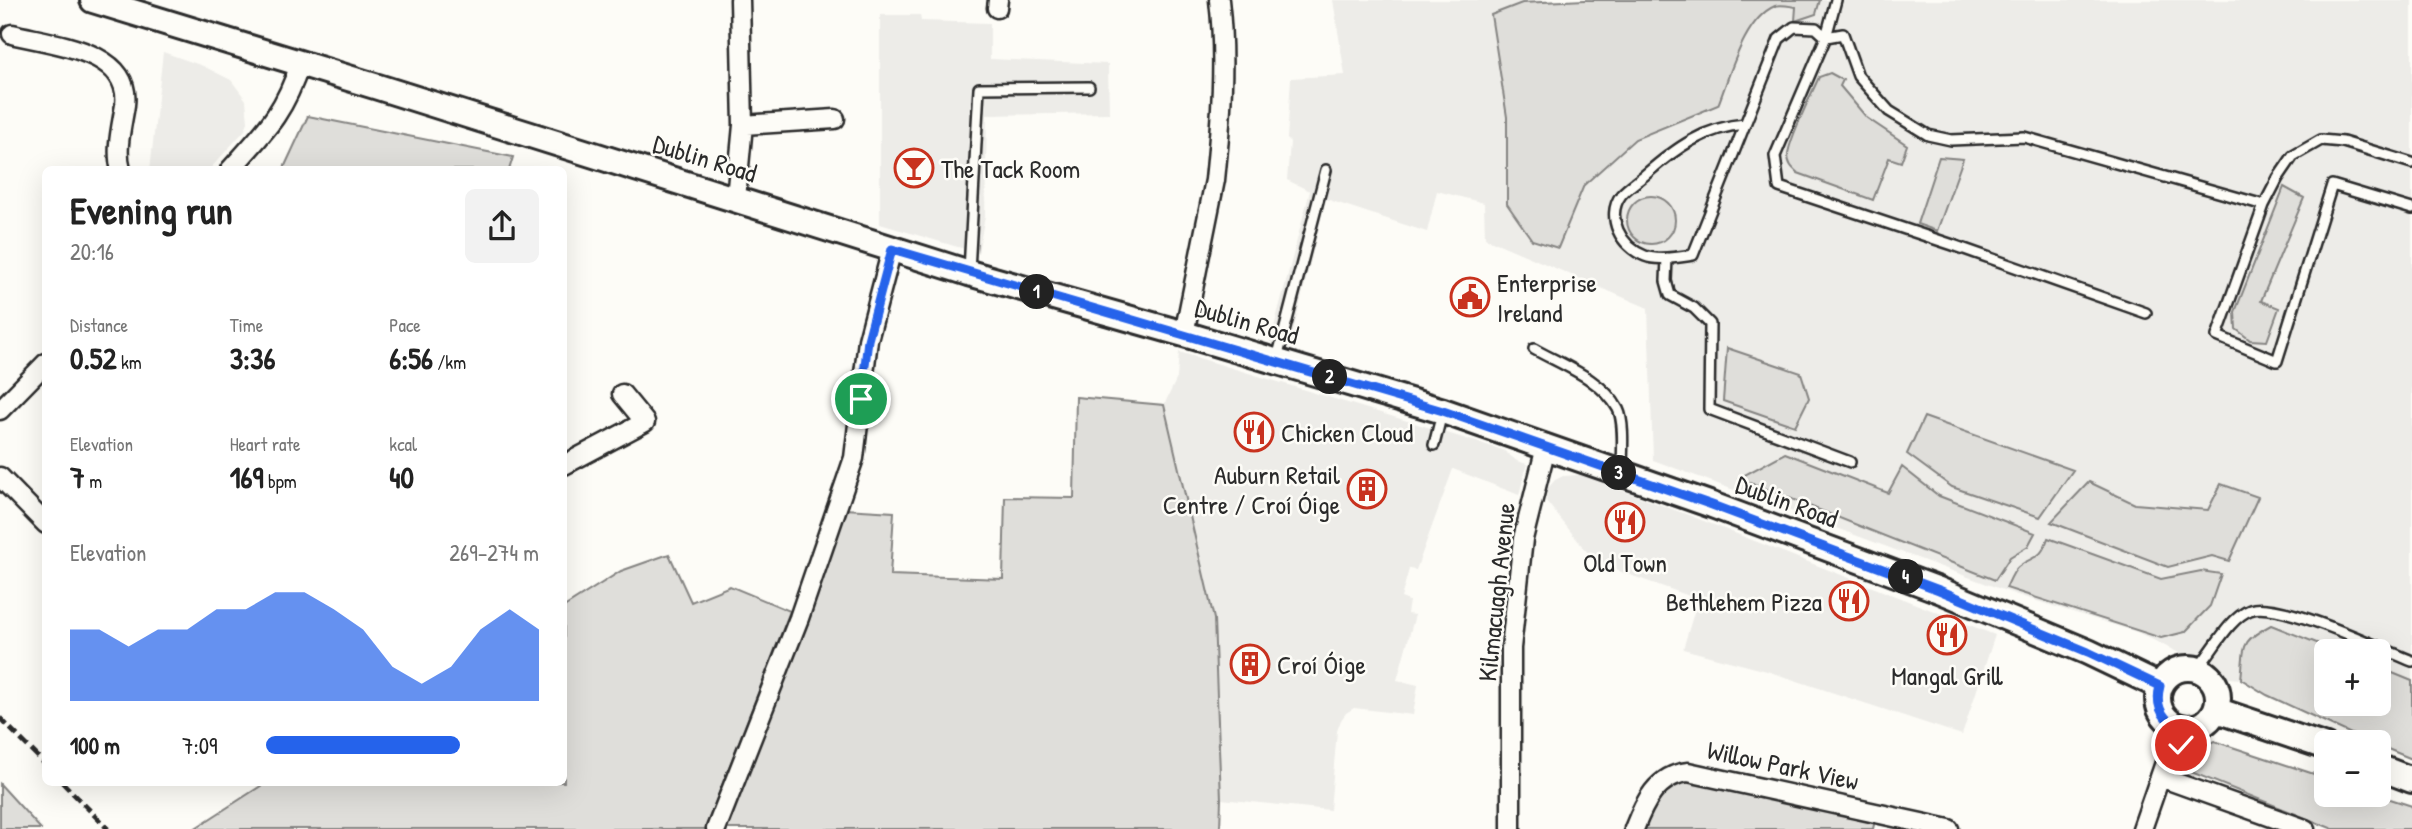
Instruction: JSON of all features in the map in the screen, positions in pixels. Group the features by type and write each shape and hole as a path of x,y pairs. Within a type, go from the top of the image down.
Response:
{"main road":[{"name":"Dublin Road","path":"93,0 736,198 968,273 1443,411 1939,590 2088,652 2160,686"},
{"path":"2179,668 2197,668 2213,680 2218,699 2216,710 2205,723 2196,727 2178,727 2169,722 2158,706 2160,686 2171,672 2179,668"},
{"path":"2216,710 2314,743"},
{"path":"2391,772 2412,780"}],"street":[{"path":"736,198 743,125 740,0"},
{"path":"1184,334 1215,180 1219,144 1223,28 1219,0"},
{"path":"12,34 91,54 116,70 123,80 126,100 119,149 121,166"},
{"path":"234,166 275,120 295,81 300,64"},
{"path":"743,125 835,119"},
{"path":"716,829 799,618 854,458 868,340 892,249"},
{"path":"0,410 42,367"},
{"path":"567,464 645,422 622,394"},
{"name":"Kilmacuagh Avenue","path":"1511,829 1511,648 1523,539 1546,447"},
{"path":"0,477 42,520"},
{"path":"2142,829 2167,757 2169,722"},
{"path":"2167,757 2196,727"},
{"name":"Willow Park View","path":"1634,829 1648,799 1659,784 1672,775 1688,772 1949,829"},
{"path":"2160,777 2305,829"}],"lane":[{"path":"1836,0 1826,37 1775,156 1779,187 2146,313"},
{"path":"1745,124 1709,130 1690,139 1622,195 1614,209 1615,229 1629,246 1646,257 1693,255 1779,39 1794,27 1816,28 1826,37"},
{"path":"1826,37 1843,34 1858,76 1889,111 1928,135 1951,140 2024,137 2264,205"},
{"path":"968,273 979,88 1089,87"},
{"path":"2412,163 2343,142 2321,140 2293,156 2264,205 2217,336 2277,361 2332,185 2412,209"},
{"path":"1276,361 1326,170"},
{"path":"1667,258 1666,281 1670,295 1694,308 1710,324 1709,409 1850,462"},
{"path":"1534,349 1598,385 1619,411 1623,438 1622,474"},
{"path":"1434,445 1443,411"},
{"path":"2197,668 2211,654 2228,626 2250,610 2269,607 2412,661"}],"shaded area":[{"path":"1333,0 2412,0 2412,759 2391,750 2391,730 2343,730 2267,695 2241,679 2229,678 2137,632 2014,594 1653,460 1648,308 1485,238 1484,203 1437,191 1427,232 1326,199 1289,348 1270,342 1310,191 1287,180 1291,78 1345,75"},
{"path":"1585,0 1820,0 1816,14 1795,21 1796,7 1777,5 1764,13 1739,49 1718,105 1635,139 1584,185 1558,248 1532,240 1507,204 1507,117 1491,15 1522,3"},
{"path":"880,15 920,15 921,21 990,23 990,59 1108,64 1109,113 987,115 985,216 978,253 880,224"},
{"path":"163,52 203,66 231,80 246,100 248,122 245,130 213,166 150,166"},
{"path":"1830,73 1843,80 1840,86 1867,118 1907,145 1901,162 1889,158 1873,200 1798,173 1789,161 1792,139 1819,77"},
{"path":"308,116 513,157 510,166 285,166"},
{"path":"1939,157 1963,159 1937,231 1917,224"},
{"path":"2284,187 2304,198 2261,301 2279,308 2267,341 2250,340 2236,329 2235,312"},
{"path":"1651,196 1668,203 1675,220 1668,237 1651,244 1634,237 1627,220 1634,203"},
{"path":"1727,348 1801,373 1809,398 1795,426 1723,401"},
{"path":"1179,352 1503,450 1517,461 1527,464 1519,495 1453,469 1416,570 1409,569 1401,598 1409,601 1407,614 1415,615 1397,680 1418,685 1413,715 1354,708 1346,713 1337,731 1330,810 1221,799 1214,619 1164,405 1177,378"},
{"path":"1076,397 1164,405 1214,619 1220,829 724,829 845,509 894,512 890,575 1003,579 1005,497 1074,498"},
{"path":"1924,417 2073,470 2040,517 1952,487 1907,454"},
{"path":"1785,453 1888,493 1902,467 1939,496 2035,533 2028,546 2010,557 1995,580 1739,478"},
{"path":"1580,475 1995,635 1962,735 1767,671 1683,649 1698,599 1596,563 1546,501 1548,488 1555,480 1563,476"},
{"path":"2089,482 2135,504 2208,510 2221,484 2258,497 2229,561 2212,556 2168,567 2051,522"},
{"path":"2048,538 2161,579 2201,571 2221,574 2210,606 2185,632 2161,638 2006,588 2016,569 2039,554"},
{"path":"669,554 691,602 730,586 790,611 705,829 194,829 261,786 567,786 567,605 621,571"},
{"path":"2271,625 2314,642 2314,716 2391,716 2391,672 2412,681 2412,759 2391,750 2391,730 2343,730 2267,695 2241,679 2244,651 2253,636"},
{"path":"2214,741 2314,774 2314,807 2391,807 2391,799 2412,806 2412,829 2333,829 2191,772 2185,765 2190,753"},
{"path":"1689,781 1875,820 1873,829 1644,829 1659,797 1671,786"},
{"path":"0,784 41,829 0,829"}],"railway":[{"path":"0,718 42,761"},
{"path":"66,786 108,829"}],"place":[{"name":"The Tack Room","path":"914,168"},
{"name":"Enterprise Ireland","path":"1470,297"},
{"name":"Chicken Cloud","path":"1254,432"},
{"name":"Auburn Retail Centre / Croí Óige","path":"1367,489"},
{"name":"Old Town","path":"1625,522"},
{"name":"Bethlehem Pizza","path":"1849,601"},
{"name":"Mangal Grill","path":"1947,635"},
{"name":"Croí Óige","path":"1250,664"}],"route":[{"path":"861,399 868,340 892,249 1443,411 1846,554 2088,652 2160,686 2157,696 2162,715 2178,727 2196,727 2181,745"}]}
